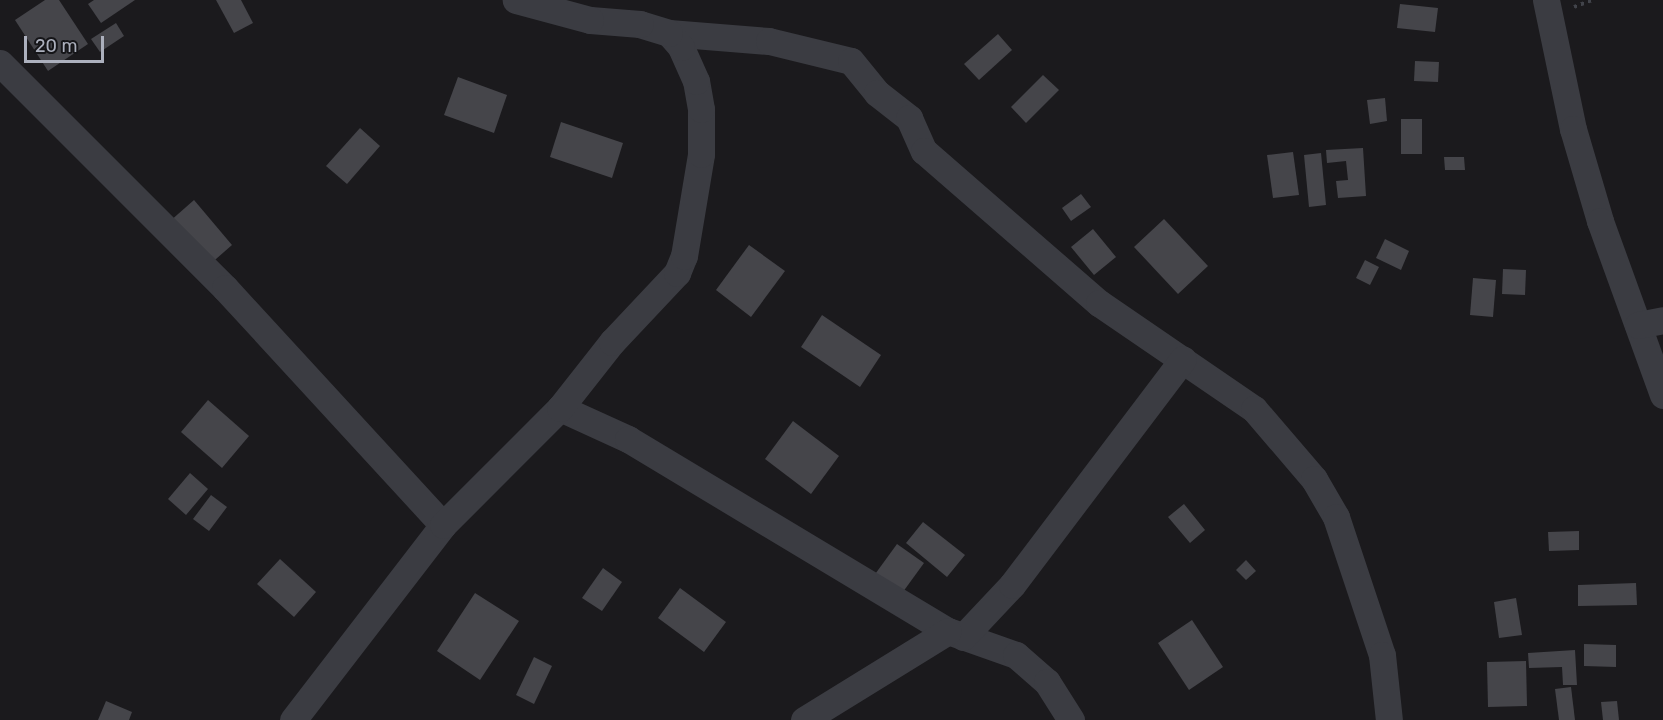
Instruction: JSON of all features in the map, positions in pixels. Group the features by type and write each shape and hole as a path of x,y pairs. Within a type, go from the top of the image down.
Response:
{"street":[{"path":"516,0 590,20 640,24 669,33 768,41 851,61 877,93 909,118 924,151 1099,303 1254,410 1314,479 1336,517 1378,644 1389,720"},
{"path":"1546,0 1573,129 1600,221 1651,322 1663,395"},
{"path":"293,720 444,525 560,408 612,342 677,273 684,256 701,154 701,109 696,81 681,47 669,33"},
{"path":"0,63 225,288 444,525"},
{"path":"804,720 956,634 1012,585 1183,359"},
{"path":"560,408 628,439 956,634 1016,655 1047,682 1071,720"}],"building":[{"path":"45,0 59,0 88,44 48,71 15,20"},
{"path":"94,0 135,0 101,23 88,4"},
{"path":"216,0 241,0 253,23 234,33"},
{"path":"1400,4 1438,8 1435,32 1397,28"},
{"path":"116,23 124,36 100,52 91,39"},
{"path":"998,34 1012,50 979,80 964,64"},
{"path":"1415,61 1439,62 1438,82 1414,81"},
{"path":"1043,75 1059,90 1026,123 1011,107"},
{"path":"458,77 507,95 494,133 444,115"},
{"path":"1385,98 1387,121 1370,124 1367,100"},
{"path":"1401,119 1422,119 1422,154 1401,154"},
{"path":"561,122 623,143 612,178 550,157"},
{"path":"360,128 380,146 347,184 326,166"},
{"path":"1363,148 1366,196 1338,198 1336,181 1348,180 1346,161 1327,163 1326,150"},
{"path":"1293,152 1299,195 1273,198 1267,155"},
{"path":"1321,153 1326,205 1309,207 1304,155"},
{"path":"1444,157 1464,157 1465,170 1445,170"},
{"path":"1081,194 1091,207 1071,221 1062,208"},
{"path":"194,200 232,245 208,266 169,222"},
{"path":"1164,219 1208,266 1178,294 1134,247"},
{"path":"1093,229 1116,257 1094,275 1071,247"},
{"path":"1385,239 1409,251 1401,270 1376,258"},
{"path":"749,245 785,271 751,317 716,290"},
{"path":"1365,260 1379,267 1370,285 1356,278"},
{"path":"1503,269 1526,270 1525,295 1502,294"},
{"path":"1473,278 1496,280 1493,317 1470,315"},
{"path":"822,315 881,355 860,387 801,347"},
{"path":"208,400 249,436 222,468 181,432"},
{"path":"793,421 839,456 811,494 765,459"},
{"path":"190,473 208,489 186,515 168,499"},
{"path":"211,495 227,507 209,531 193,519"},
{"path":"1184,504 1205,530 1190,543 1168,517"},
{"path":"923,522 965,555 947,577 906,543"},
{"path":"1579,531 1579,550 1549,551 1548,532"},
{"path":"897,544 924,563 900,596 873,577"},
{"path":"280,559 316,592 294,617 257,584"},
{"path":"1246,560 1256,571 1246,580 1236,570"},
{"path":"603,568 622,582 602,611 582,598"},
{"path":"1636,583 1637,605 1578,606 1578,585"},
{"path":"680,588 726,622 704,652 658,618"},
{"path":"475,593 519,621 480,680 437,651"},
{"path":"1516,598 1522,635 1499,638 1494,602"},
{"path":"1192,620 1223,667 1189,690 1158,643"},
{"path":"1584,644 1616,645 1616,667 1584,666"},
{"path":"1575,650 1577,685 1563,685 1562,667 1529,668 1528,653"},
{"path":"534,657 552,666 534,704 516,695"},
{"path":"1526,661 1527,706 1488,707 1487,662"},
{"path":"1571,687 1575,720 1559,720 1555,689"},
{"path":"106,701 132,712 129,720 98,720"},
{"path":"1617,701 1619,720 1603,720 1601,702"}]}
